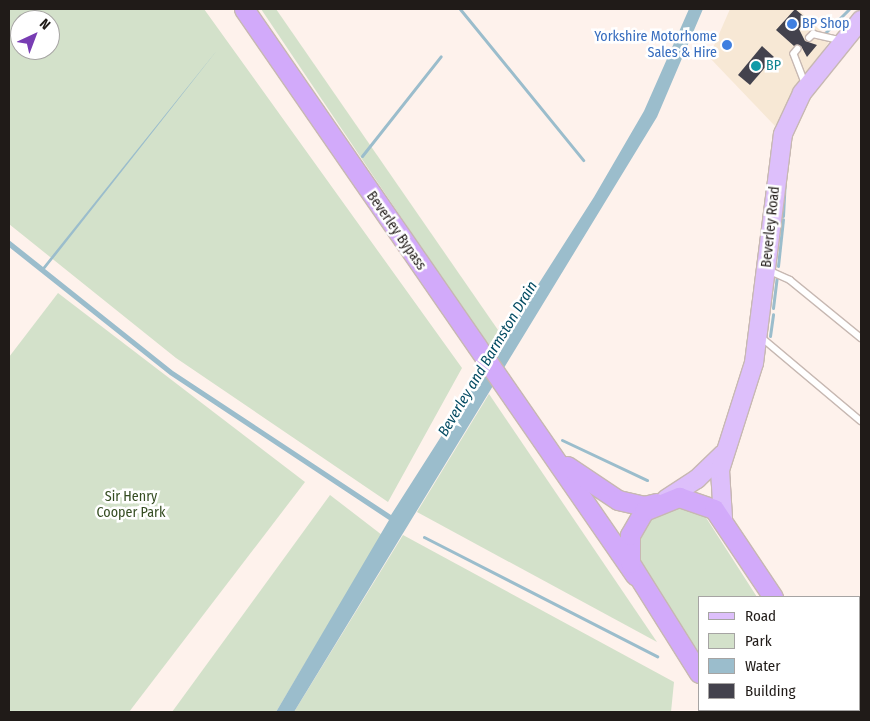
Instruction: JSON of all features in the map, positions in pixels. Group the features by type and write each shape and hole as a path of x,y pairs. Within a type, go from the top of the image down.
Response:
{"highway":[{"name":"Beverley Bypass","path":"244,9 635,575 698,671"},
{"name":"Beverley Bypass","path":"550,452 618,500 644,506 661,501 691,498 723,518"},
{"path":"635,575 629,556 630,535 636,522 661,501"},
{"path":"723,518 772,596"}],"main road":[{"name":"Beverley Road","path":"723,518 723,454 744,399 758,335 783,134 806,87 861,20"},
{"name":"Beverley Road","path":"661,501 697,480 723,454"}],"lane":[{"path":"809,38 813,34 842,41"},
{"path":"798,49 794,54 806,87"},
{"path":"766,270 790,280 861,338"},
{"path":"758,335 861,420"}],"shaded area":[{"path":"730,9 798,9 830,40 775,126 709,57"}],"green space":[{"path":"9,9 204,9 462,368 388,502 176,358 9,224"},
{"path":"261,9 276,9 498,330 489,348"},
{"name":"Sir Henry Cooper Park","path":"58,293 305,482 129,712 9,712 9,357"},
{"path":"489,394 657,642 417,512"},
{"path":"330,495 382,535 276,712 172,712"},
{"path":"684,505 705,516 756,596 698,596 698,652 641,563 638,547 643,528 653,515"},
{"path":"403,535 674,682 671,712 294,712"}],"water":[{"path":"689,9 703,9 657,117 294,712 276,712 389,520 170,375 9,247 9,240 43,267 218,49 45,269 173,371 391,515 594,197 644,111"}],"building":[{"name":"BP Shop","path":"795,9 807,19 799,29 805,41 817,45 807,57 801,46 794,46 776,30"},
{"name":"BP","path":"762,46 774,57 750,85 738,75"}],"waterway":[{"path":"460,9 583,160"},
{"path":"825,33 849,9"},
{"path":"362,156 441,56"},
{"path":"783,216 785,183"},
{"path":"778,266 783,219"},
{"path":"773,308 777,276"},
{"path":"770,336 773,314"},
{"path":"562,440 647,480"},
{"path":"424,537 657,656"}],"place":[{"name":"BP Shop","path":"792,24"},
{"name":"Yorkshire Motorhome Sales & Hire","path":"727,45"},
{"name":"BP","path":"756,66"}],"water label":[{"name":"Beverley and Barmston Drain","path":"488,359"}]}
